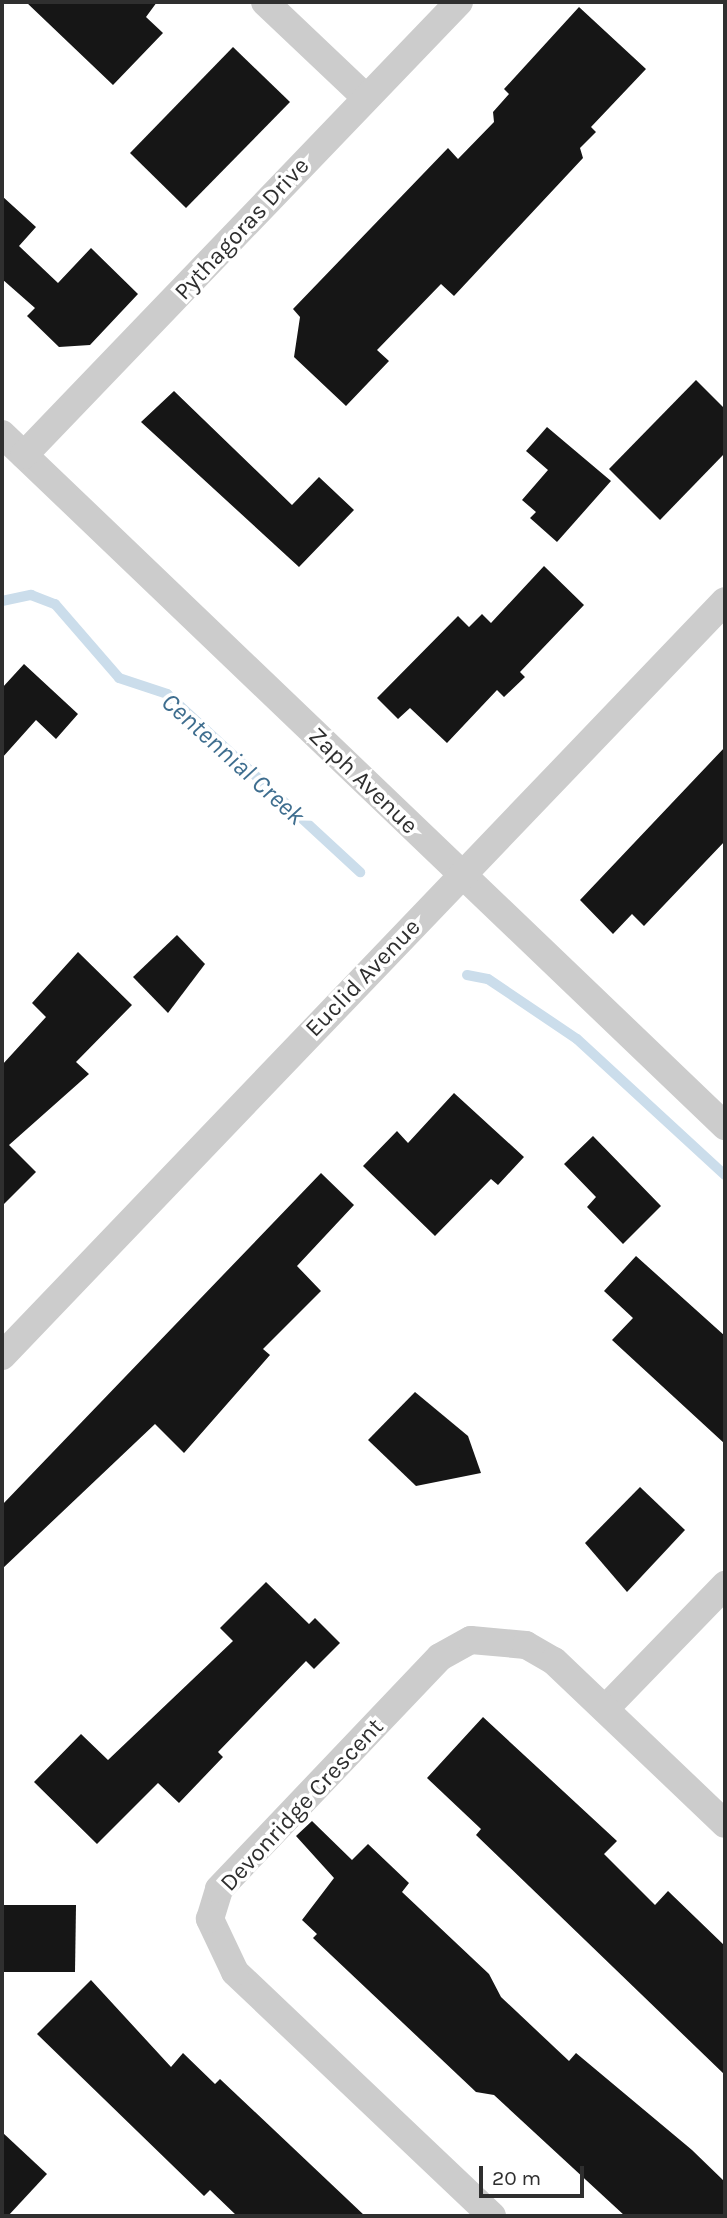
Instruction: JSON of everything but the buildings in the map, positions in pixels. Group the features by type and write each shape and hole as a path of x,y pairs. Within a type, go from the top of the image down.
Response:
{"street":[{"path":"265,2 366,98"},
{"name":"Pythagoras Drive","path":"24,455 459,2"},
{"name":"Zaph Avenue","path":"2,434 725,1126"},
{"name":"Euclid Avenue","path":"2,1356 725,601"},
{"path":"605,1709 725,1585"},
{"name":"Devonridge Crescent","path":"492,2216 251,1991 210,1919 219,1889 440,1657 471,1640 526,1645 605,1709 725,1824"}],"waterway":[{"name":"Centennial Creek","path":"2,601 31,595 55,604 119,678 167,694 360,872"},
{"name":"Centennial Creek","path":"467,975 488,979 577,1039 725,1175"}]}
